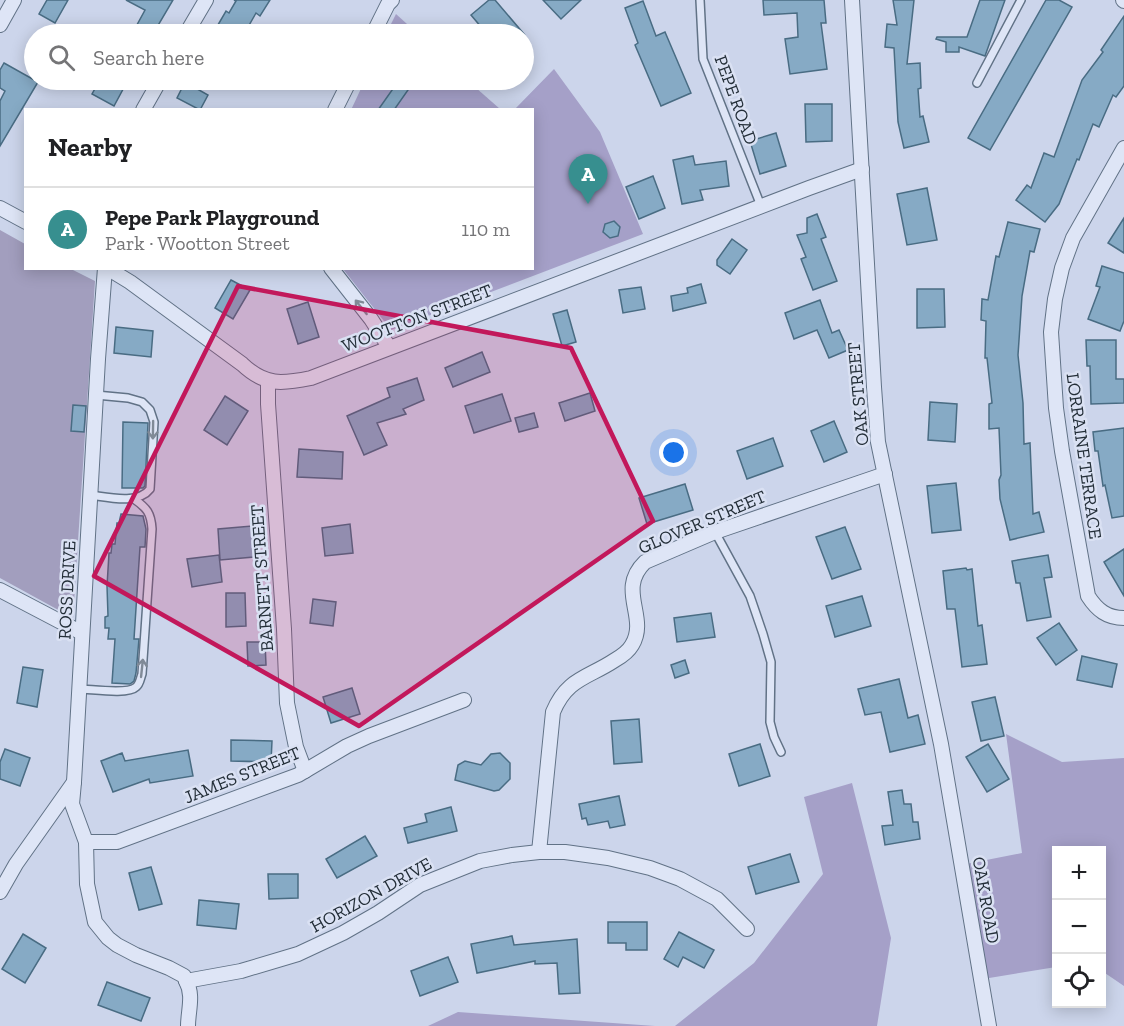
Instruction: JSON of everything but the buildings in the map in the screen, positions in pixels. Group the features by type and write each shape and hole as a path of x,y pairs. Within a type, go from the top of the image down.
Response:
{"street":[{"path":"0,25 14,0"},
{"path":"192,24 206,0"},
{"name":"OAK STREET","path":"852,0 878,442 947,779"},
{"path":"378,24 390,2"},
{"path":"144,108 154,90"},
{"path":"336,108 345,90"},
{"name":"LORRAINE TERRACE","path":"1124,148 1073,238 1062,268 1051,332 1056,408 1062,451 1088,596 1102,613 1124,618"},
{"name":"WOOTTON STREET","path":"268,381 279,383 311,378 862,169"},
{"path":"0,208 24,221"},
{"name":"ROSS DRIVE","path":"74,782 96,395 106,270"},
{"path":"109,270 130,282 242,364 249,372 268,381"},
{"path":"332,270 371,319 389,347"},
{"name":"BARNETT STREET","path":"268,381 287,704 296,747 305,771"},
{"name":"GLOVER STREET","path":"539,852 553,712 557,702 570,686 618,658 633,644 638,623 632,590 637,569 645,562 715,532 885,474"},
{"path":"0,590 82,633"},
{"name":"JAMES STREET","path":"86,842 117,842 298,775 347,746 369,736 464,700"},
{"name":"OAK ROAD","path":"947,779 989,1026"},
{"path":"74,782 72,804 86,842 87,884 95,922 117,945 184,976 191,996 189,1026"},
{"path":"0,892 16,864 74,782"},
{"name":"HORIZON DRIVE","path":"186,981 241,971 298,954 343,933 420,885 480,861 539,852 566,852 608,858 650,868 681,879 717,898 747,929"}],"lane":[{"name":"PEPE ROAD","path":"700,0 703,58 760,206"},
{"path":"977,83 1021,0"},
{"path":"90,495 134,499 147,494 150,489 154,422 150,410 142,402 128,398 96,395"},
{"path":"79,688 123,691 134,689 138,686 142,674 152,529 151,515 134,499"},
{"path":"715,532 750,596 763,634 771,662 770,722 781,752"}],"highlighted area":[{"path":"238,286 571,348 653,521 359,726 94,576"}],"shaded area":[{"path":"396,14 407,24 391,24"},
{"path":"554,69 600,132 643,234 391,330 344,270 534,270 534,108 516,108"},
{"path":"360,90 478,90 499,108 352,108"},
{"path":"0,230 24,243 24,270 73,270 95,281 73,618 0,578"},
{"path":"1006,734 1062,762 1124,758 1124,986 1106,974 1106,846 1052,846 1052,968 977,980 956,866 1022,853"},
{"path":"852,783 891,938 877,1026 675,1026 754,963 823,874 804,797"},
{"path":"458,1012 655,1026 428,1026"}],"place":[{"name":"Pepe Park Playground","path":"588,204"}]}
